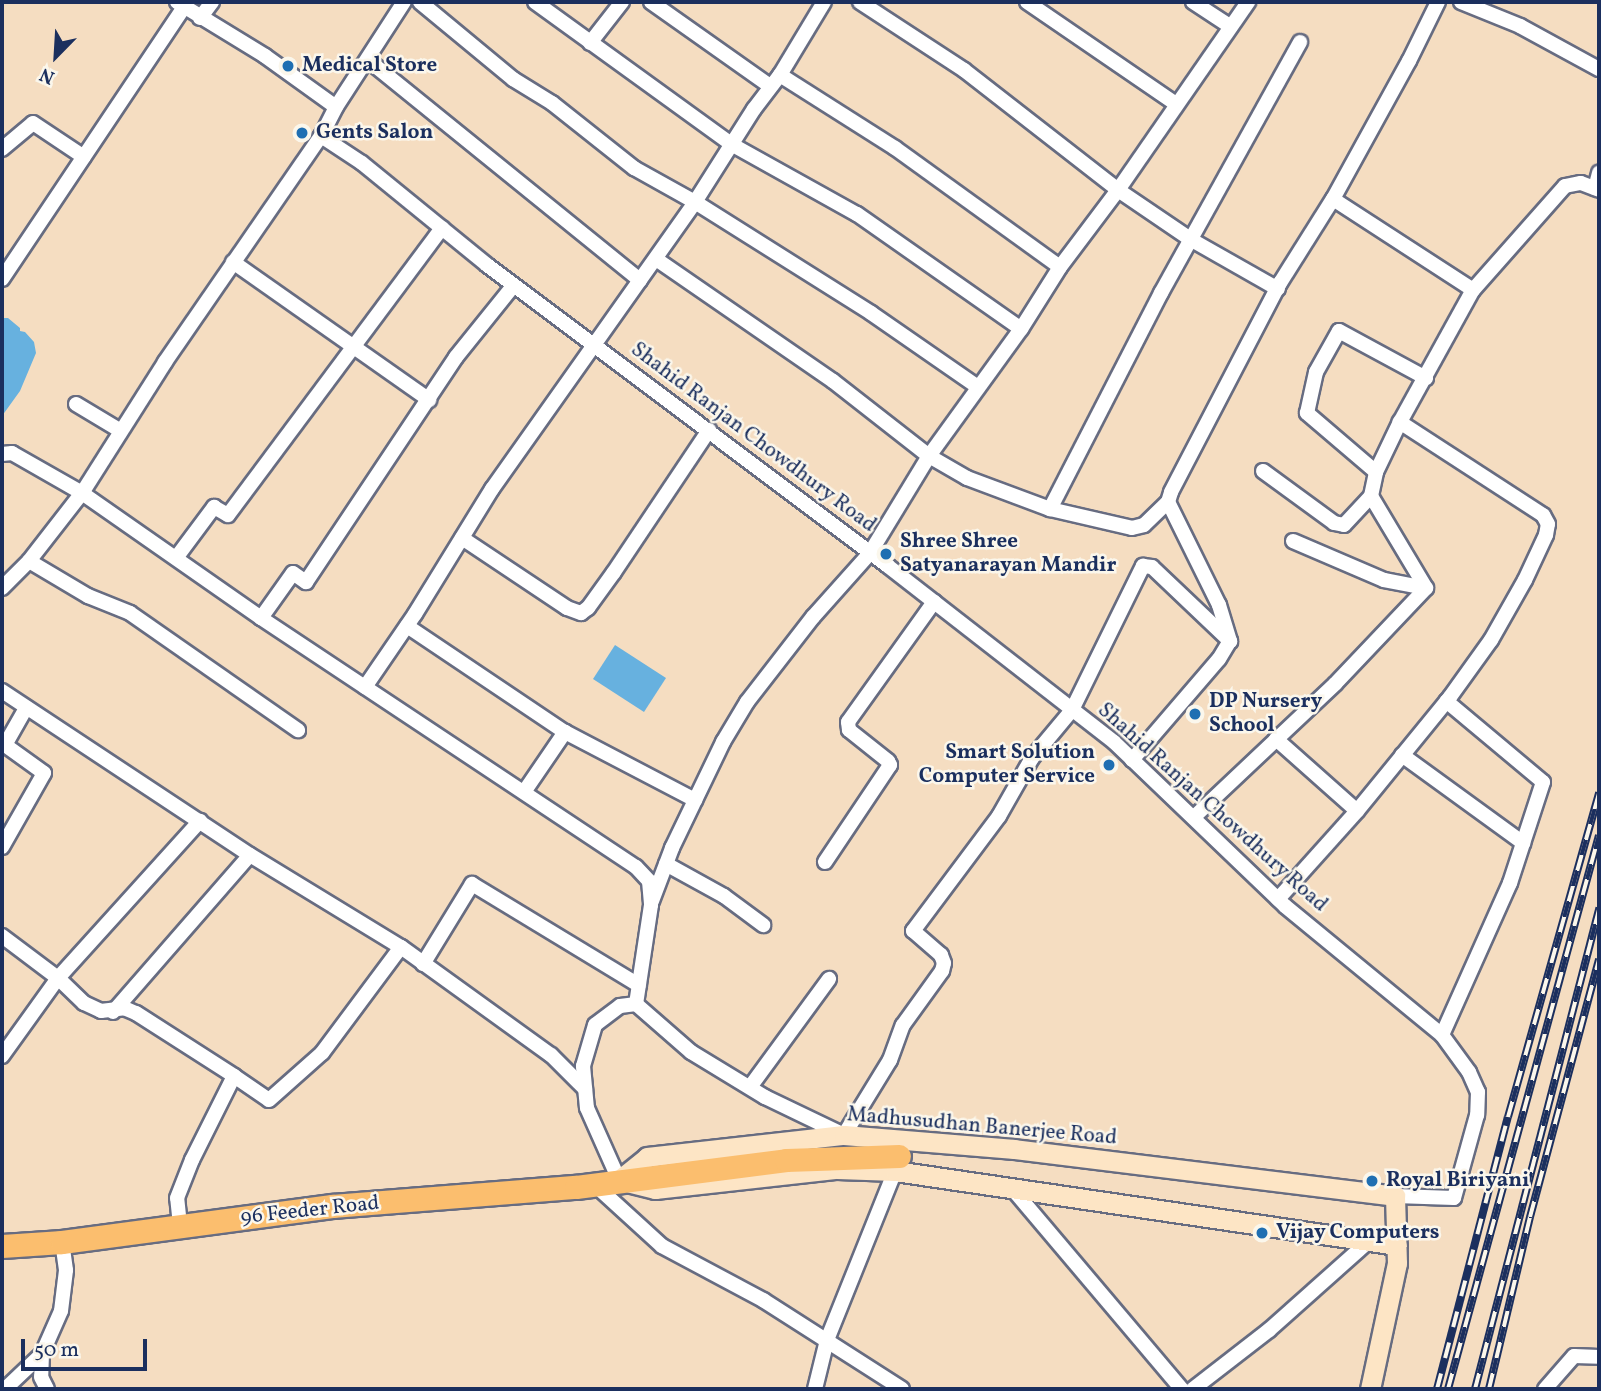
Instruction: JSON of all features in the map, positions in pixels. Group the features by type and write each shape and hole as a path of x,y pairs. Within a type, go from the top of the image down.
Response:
{"main road":[{"name":"96 Feeder Road","path":"2,1246 62,1242 332,1206 594,1184 820,1157 897,1163"}],"street":[{"path":"200,18 212,2"},
{"path":"2,588 29,561 82,493 233,262 321,136 404,2"},
{"path":"421,2 513,79 552,103 634,168 695,202 871,313 978,387"},
{"path":"535,2 731,144 857,214 1021,329"},
{"path":"590,43 622,2"},
{"path":"652,2 770,86"},
{"path":"365,687 407,626 492,489 695,202 731,144 780,75 824,2"},
{"path":"860,2 964,70 1118,191 1190,239 1278,289"},
{"path":"1027,2 1176,103"},
{"path":"1193,2 1230,27"},
{"path":"636,1004 651,905 666,864 695,800 747,702 813,617 870,553 929,456 1021,329 1060,267 1118,191 1248,2"},
{"path":"656,259 833,381 929,456 967,478 1050,509 1132,528 1144,525 1168,502 1278,289 1333,200 1438,2"},
{"path":"1461,2 1520,26 1599,69"},
{"path":"2,279 84,157 181,4 265,56 337,107"},
{"path":"1050,509 1190,239 1300,42"},
{"path":"368,60 640,280"},
{"path":"780,75 895,148 1060,267"},
{"path":"2,149 33,123 84,157"},
{"name":"Shahid Ranjan Chowdhury Road","path":"321,136 362,163 513,286 596,344 668,403 709,430 1072,710 1132,760 1278,899 1442,1035 1469,1072 1478,1092 1477,1115 1447,1198 1387,1195"},
{"path":"1262,471 1334,523 1344,525 1371,496 1376,472 1400,422 1473,290 1565,186 1581,183 1597,189 1599,173"},
{"path":"1333,200 1473,290"},
{"path":"176,558 214,507 228,515 442,228"},
{"path":"233,262 429,400"},
{"path":"261,618 293,573 306,582 456,357 513,286"},
{"path":"1376,472 1307,412 1316,372 1339,331 1426,379"},
{"path":"76,404 121,431"},
{"path":"1278,899 1357,811 1446,701 1491,640 1525,580 1548,524 1543,515 1400,422"},
{"path":"462,538 567,608 581,614 601,590 709,430"},
{"path":"2,454 12,453 82,493 261,618 636,867 649,881 651,905"},
{"path":"1371,496 1426,588"},
{"path":"1132,760 1219,659 1230,641 1219,604 1168,502"},
{"path":"1293,541 1384,580 1426,588"},
{"path":"29,561 79,591 130,613 194,654 298,730"},
{"path":"1230,641 1152,567 1143,566 1072,710 1032,758 999,817 913,931 941,955 944,962 942,971 903,1025 890,1060 844,1135 750,1087 691,1052 636,1004 620,1006 595,1026 583,1066 592,1119 619,1180 655,1189 897,1163 1011,1187 1371,1238 1397,1245"},
{"path":"1194,817 1335,684 1426,588"},
{"path":"825,862 890,765 849,730 848,722 934,602"},
{"path":"407,626 565,732 695,800"},
{"path":"2,691 250,855 401,947 551,1055 585,1089"},
{"path":"1442,1035 1510,883 1529,816 1543,782 1446,701"},
{"path":"2,847 44,773 5,745 26,708"},
{"path":"524,792 565,732"},
{"path":"1276,739 1357,811"},
{"path":"1402,755 1523,843"},
{"path":"2,1056 58,978 200,821"},
{"path":"113,1012 250,855"},
{"path":"666,864 724,896 763,925"},
{"path":"423,964 472,884 639,985"},
{"path":"2,936 58,978 84,1003 101,1010 113,1012 124,1008 136,1013 269,1100 322,1052 401,947"},
{"path":"750,1087 829,979"},
{"path":"180,1225 177,1198 192,1160 234,1076"},
{"name":"Madhusudhan Banerjee Road","path":"619,1180 648,1157 844,1135 1014,1149 1387,1195"},
{"path":"815,1389 827,1340 897,1163"},
{"path":"594,1184 662,1246 763,1300 902,1389"},
{"path":"1011,1187 1182,1389"},
{"path":"1370,1389 1397,1263 1397,1245 1387,1195"},
{"path":"1193,1389 1269,1330 1371,1238"},
{"path":"47,1389 41,1377 42,1354 61,1311 66,1270 62,1242"},
{"path":"5,1389 42,1354"},
{"path":"1545,1389 1574,1356 1599,1357"}],"water":[{"path":"2,318 8,318 20,331 25,332 34,342 36,353 20,391 2,416"},
{"path":"615,645 666,678 644,712 593,679"}],"railway":[{"path":"1437,1389 1508,1117 1599,793"},
{"path":"1448,1389 1599,835"},
{"path":"1475,1389 1599,908"},
{"path":"1489,1389 1530,1217 1599,959"}],"place":[{"name":"Medical Store","path":"288,66"},
{"name":"Gents Salon","path":"302,133"},
{"name":"Shree Shree Satyanarayan Mandir","path":"886,554"},
{"name":"DP Nursery School","path":"1195,714"},
{"name":"Smart Solution Computer Service","path":"1109,765"},
{"name":"Royal Biriyani","path":"1372,1181"},
{"name":"Vijay Computers","path":"1262,1233"}]}
